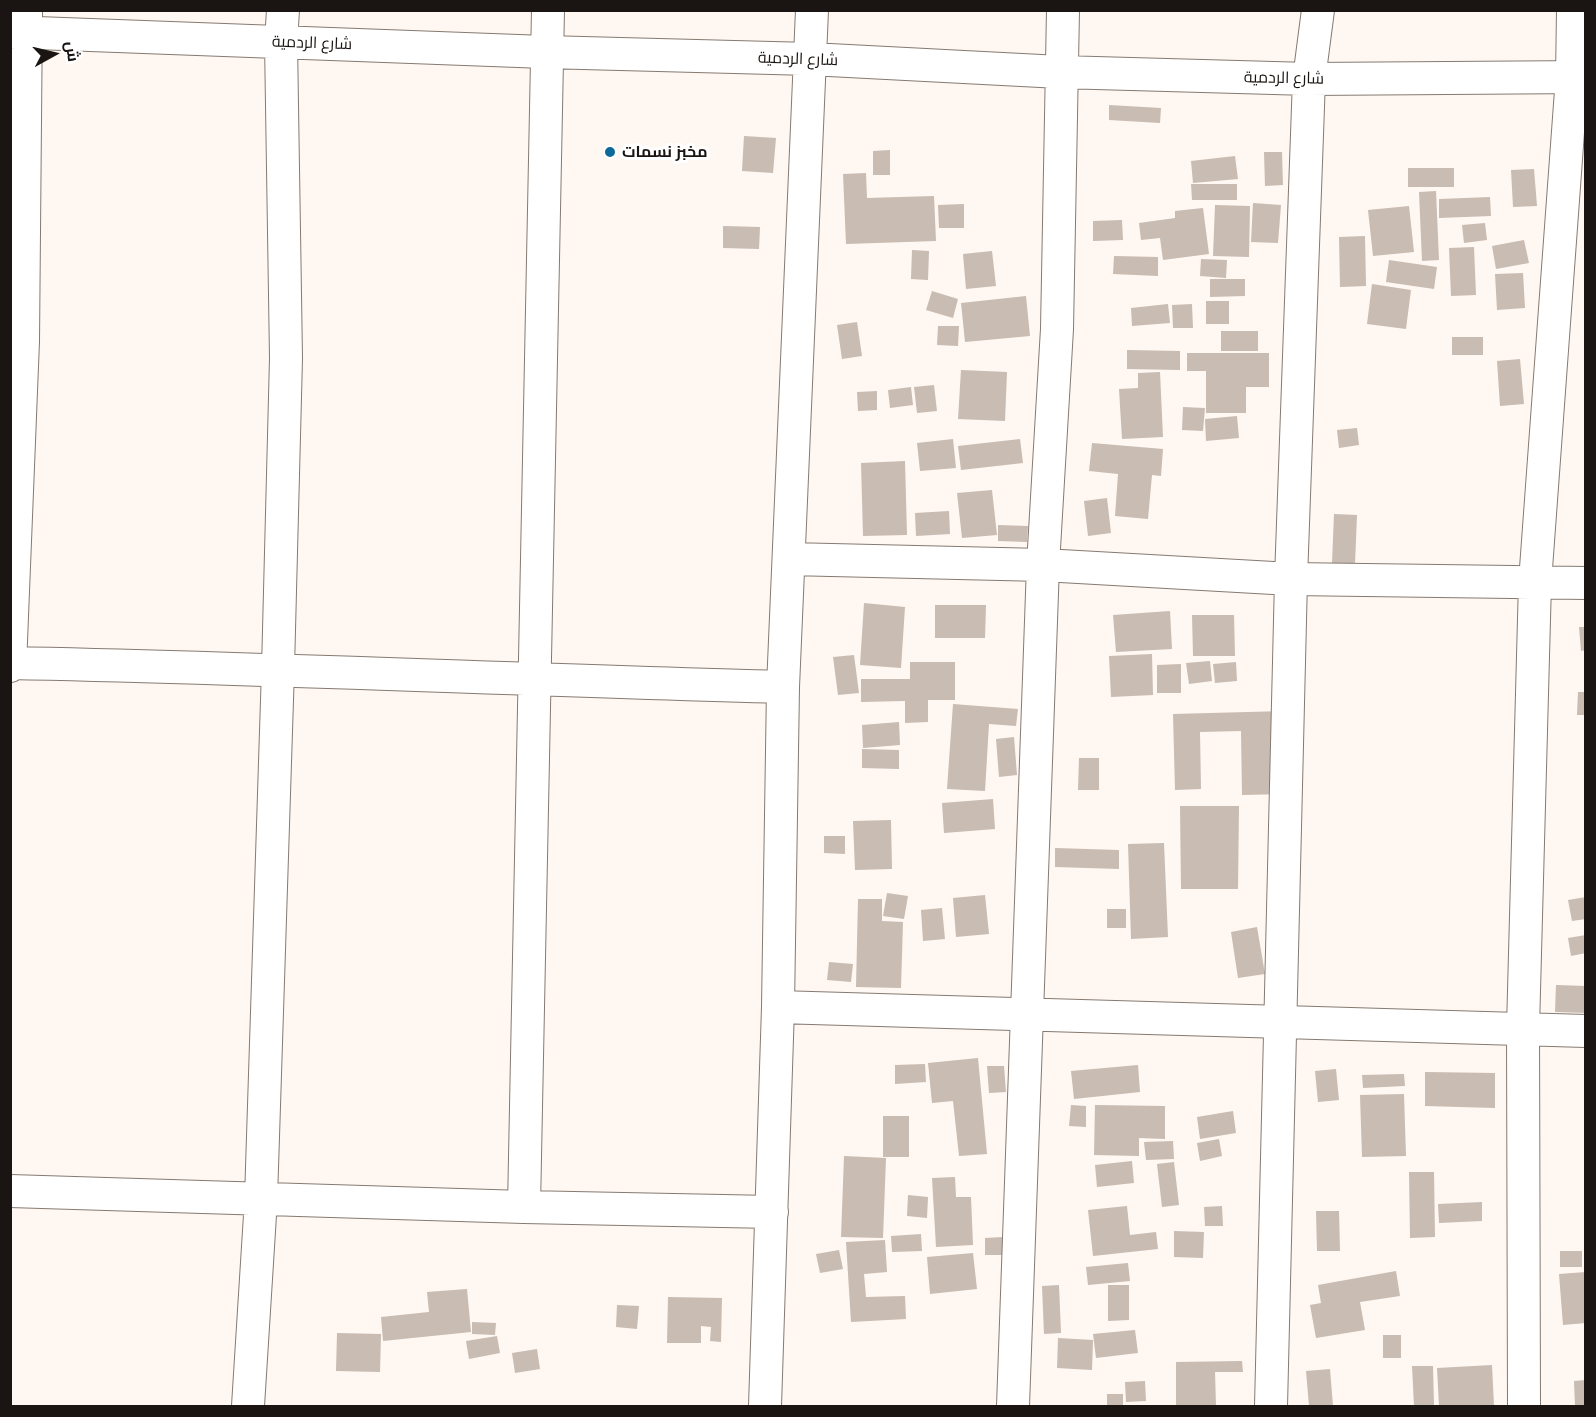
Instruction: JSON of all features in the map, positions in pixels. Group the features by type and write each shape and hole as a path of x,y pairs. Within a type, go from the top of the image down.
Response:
{"street":[{"path":"248,1407 261,1199 286,358 281,42 283,10"},
{"path":"524,1207 536,681 545,52 548,10"},
{"path":"765,1407 778,1006 783,687 812,10"},
{"path":"1013,1407 1043,565 1057,329 1060,72 1063,10"},
{"path":"1271,1407 1291,579 1309,79 1318,10"},
{"path":"1524,1407 1523,1028 1535,582 1579,77 1573,10"},
{"path":"21,25 23,341 10,664 278,669 536,681 783,687"},
{"name":"شارع الردمية","path":"21,25 281,42 810,59 1060,72 1309,79 1579,77"},
{"path":"789,559 1043,565 1291,579 1586,583"},
{"path":"778,1006 1586,1031"},
{"path":"10,1191 524,1207 772,1212"}],"building":[{"path":"1109,105 1161,108 1160,123 1109,120"},
{"path":"744,136 776,138 773,173 742,171"},
{"path":"890,150 890,175 873,175 873,151"},
{"path":"1264,152 1282,152 1283,185 1265,186"},
{"path":"1235,156 1238,179 1193,183 1191,161"},
{"path":"1408,168 1454,168 1454,187 1408,187"},
{"path":"1534,169 1537,206 1513,207 1511,170"},
{"path":"866,173 867,198 934,196 936,241 846,244 843,174"},
{"path":"1191,184 1237,184 1237,200 1192,200"},
{"path":"1436,191 1439,260 1422,261 1419,192"},
{"path":"1490,197 1491,216 1439,218 1439,199"},
{"path":"1253,203 1281,205 1278,243 1251,242"},
{"path":"964,204 964,228 939,228 938,205"},
{"path":"1215,205 1250,206 1249,257 1213,256"},
{"path":"1409,206 1414,252 1373,256 1368,210"},
{"path":"1203,208 1209,254 1163,260 1160,238 1141,240 1139,223 1175,218 1175,211"},
{"path":"1122,220 1123,240 1093,241 1093,221"},
{"path":"1485,223 1487,240 1464,243 1462,225"},
{"path":"723,226 760,227 759,249 723,248"},
{"path":"1365,236 1366,286 1340,287 1339,237"},
{"path":"1524,240 1529,263 1496,269 1492,246"},
{"path":"1474,247 1476,295 1451,296 1449,248"},
{"path":"912,250 929,251 928,280 911,279"},
{"path":"992,251 996,286 966,289 963,254"},
{"path":"1114,256 1158,257 1158,276 1113,274"},
{"path":"1201,259 1227,260 1226,278 1200,276"},
{"path":"1389,260 1437,267 1434,289 1386,282"},
{"path":"1523,273 1525,308 1497,310 1495,274"},
{"path":"1210,279 1245,279 1245,296 1210,297"},
{"path":"1372,284 1411,290 1406,329 1367,324"},
{"path":"932,291 958,299 953,318 926,310"},
{"path":"1026,296 1030,336 965,342 961,303"},
{"path":"1206,301 1229,301 1229,324 1206,324"},
{"path":"1168,304 1170,323 1132,326 1131,308"},
{"path":"1192,304 1193,328 1173,328 1172,305"},
{"path":"857,322 862,356 842,359 837,325"},
{"path":"938,326 959,326 958,346 937,345"},
{"path":"1221,331 1258,331 1258,351 1221,351"},
{"path":"1452,337 1483,337 1483,355 1452,355"},
{"path":"1127,350 1180,351 1180,370 1127,369"},
{"path":"1187,353 1269,353 1269,387 1246,387 1246,413 1206,413 1206,371 1187,371"},
{"path":"1520,359 1524,404 1500,406 1497,361"},
{"path":"961,370 1007,372 1005,421 958,419"},
{"path":"1160,372 1163,437 1122,439 1119,389 1138,388 1138,373"},
{"path":"934,385 937,411 917,413 914,387"},
{"path":"911,387 913,405 890,408 888,390"},
{"path":"877,391 877,410 858,411 857,392"},
{"path":"1183,407 1205,408 1203,431 1182,430"},
{"path":"1237,416 1239,438 1206,441 1205,419"},
{"path":"1357,428 1359,445 1339,448 1337,430"},
{"path":"953,439 956,468 920,471 917,443"},
{"path":"1020,439 1023,463 961,470 958,446"},
{"path":"1092,443 1163,449 1161,476 1152,475 1148,519 1115,516 1118,474 1089,471"},
{"path":"905,461 907,535 863,536 861,463"},
{"path":"992,490 997,535 962,538 957,493"},
{"path":"1107,498 1111,533 1088,536 1084,501"},
{"path":"949,511 950,534 916,536 915,513"},
{"path":"1334,514 1357,515 1355,564 1332,563"},
{"path":"998,525 1028,526 1027,542 998,541"},
{"path":"864,603 905,607 901,668 860,665"},
{"path":"935,605 986,605 985,638 935,638"},
{"path":"1170,611 1172,649 1116,652 1113,615"},
{"path":"1192,615 1234,615 1235,656 1193,656"},
{"path":"1579,627 1586,627 1586,650 1581,651"},
{"path":"1152,654 1153,695 1111,697 1109,656"},
{"path":"854,655 859,693 838,695 833,657"},
{"path":"1210,661 1212,681 1189,684 1186,663"},
{"path":"910,662 955,662 955,700 928,700 928,722 905,723 905,701 861,702 861,679 910,679"},
{"path":"1236,662 1237,681 1215,683 1213,664"},
{"path":"1181,664 1181,693 1157,693 1157,665"},
{"path":"1578,692 1586,692 1586,715 1577,715"},
{"path":"953,704 1018,709 1016,726 989,724 985,791 947,789"},
{"path":"1285,711 1287,794 1242,795 1241,731 1200,732 1201,789 1175,790 1173,714"},
{"path":"899,722 900,745 863,748 862,725"},
{"path":"1014,737 1017,775 999,777 996,739"},
{"path":"862,749 899,750 899,769 862,768"},
{"path":"1079,758 1099,758 1099,790 1078,790"},
{"path":"993,799 995,829 944,833 942,803"},
{"path":"1180,806 1239,806 1238,889 1181,889"},
{"path":"891,820 892,869 855,870 853,821"},
{"path":"824,836 845,836 845,854 824,853"},
{"path":"1164,843 1168,937 1131,939 1128,844"},
{"path":"1055,848 1119,850 1119,869 1055,867"},
{"path":"887,893 908,896 904,919 883,916"},
{"path":"985,895 989,934 956,937 953,898"},
{"path":"1586,897 1586,919 1572,921 1568,900"},
{"path":"858,899 882,899 882,921 903,922 901,988 856,987"},
{"path":"942,908 945,939 923,941 921,910"},
{"path":"1107,909 1126,909 1126,928 1107,928"},
{"path":"1257,927 1265,974 1238,978 1231,932"},
{"path":"1586,935 1586,953 1571,956 1568,938"},
{"path":"829,962 853,964 851,982 827,980"},
{"path":"1556,985 1586,986 1586,1013 1555,1012"},
{"path":"978,1058 987,1154 959,1156 953,1101 932,1103 928,1063"},
{"path":"925,1064 926,1082 895,1084 895,1065"},
{"path":"1138,1065 1140,1092 1074,1099 1071,1071"},
{"path":"987,1066 1004,1066 1006,1092 989,1093"},
{"path":"1336,1069 1339,1100 1318,1102 1315,1071"},
{"path":"1425,1072 1495,1073 1495,1108 1425,1106"},
{"path":"1404,1074 1405,1086 1363,1088 1362,1075"},
{"path":"1404,1094 1406,1156 1362,1157 1360,1095"},
{"path":"1071,1105 1086,1106 1086,1127 1069,1126"},
{"path":"1095,1105 1165,1106 1165,1139 1139,1138 1139,1156 1094,1155"},
{"path":"1233,1111 1236,1133 1200,1139 1197,1117"},
{"path":"883,1116 909,1116 909,1157 883,1157"},
{"path":"1219,1139 1222,1156 1200,1161 1197,1143"},
{"path":"1173,1141 1174,1159 1146,1160 1144,1142"},
{"path":"844,1156 886,1158 883,1238 841,1237"},
{"path":"1132,1161 1134,1183 1097,1187 1095,1165"},
{"path":"1174,1162 1179,1205 1162,1207 1157,1164"},
{"path":"1409,1172 1434,1172 1435,1237 1410,1238"},
{"path":"955,1177 956,1197 971,1197 973,1245 936,1247 932,1178"},
{"path":"908,1195 928,1197 927,1218 907,1216"},
{"path":"1482,1202 1482,1221 1439,1223 1438,1204"},
{"path":"1127,1206 1130,1235 1156,1232 1158,1249 1093,1256 1088,1210"},
{"path":"1222,1206 1223,1226 1205,1226 1204,1207"},
{"path":"1316,1211 1339,1211 1340,1251 1317,1251"},
{"path":"1174,1231 1204,1232 1203,1258 1174,1257"},
{"path":"921,1234 922,1251 892,1252 891,1236"},
{"path":"1003,1237 1003,1255 985,1255 985,1238"},
{"path":"885,1240 887,1272 864,1274 866,1297 905,1296 906,1319 851,1322 846,1242"},
{"path":"839,1250 843,1269 820,1273 816,1254"},
{"path":"1560,1251 1582,1251 1582,1267 1560,1267"},
{"path":"973,1253 977,1289 930,1294 927,1257"},
{"path":"1128,1263 1130,1281 1088,1285 1086,1267"},
{"path":"1396,1271 1400,1296 1360,1302 1365,1330 1316,1338 1310,1305 1321,1303 1318,1285"},
{"path":"1586,1272 1586,1323 1563,1325 1559,1274"},
{"path":"1059,1285 1061,1333 1044,1334 1042,1286"},
{"path":"1108,1285 1129,1285 1129,1320 1108,1321"},
{"path":"467,1289 471,1332 383,1341 381,1317 429,1312 427,1292"},
{"path":"668,1297 722,1298 721,1342 710,1341 711,1327 701,1326 701,1343 667,1343"},
{"path":"617,1305 639,1306 637,1329 616,1327"},
{"path":"472,1322 496,1323 495,1335 472,1334"},
{"path":"1135,1330 1138,1353 1096,1358 1093,1334"},
{"path":"337,1333 381,1334 380,1372 336,1371"},
{"path":"1383,1335 1401,1335 1401,1358 1383,1358"},
{"path":"497,1336 500,1353 469,1359 466,1341"},
{"path":"1058,1338 1093,1340 1092,1370 1057,1368"},
{"path":"537,1349 540,1369 515,1373 512,1353"},
{"path":"1242,1361 1243,1372 1215,1372 1216,1406 1176,1406 1176,1362"},
{"path":"1492,1365 1494,1406 1439,1406 1437,1368"},
{"path":"1412,1366 1433,1366 1434,1406 1414,1406"},
{"path":"1330,1369 1333,1406 1309,1406 1306,1371"},
{"path":"1586,1380 1586,1406 1575,1406 1574,1381"},
{"path":"1145,1381 1146,1401 1126,1402 1125,1382"},
{"path":"1107,1394 1123,1394 1123,1406 1107,1406"}],"place":[{"name":"مخبز نسمات","path":"610,152"}]}
